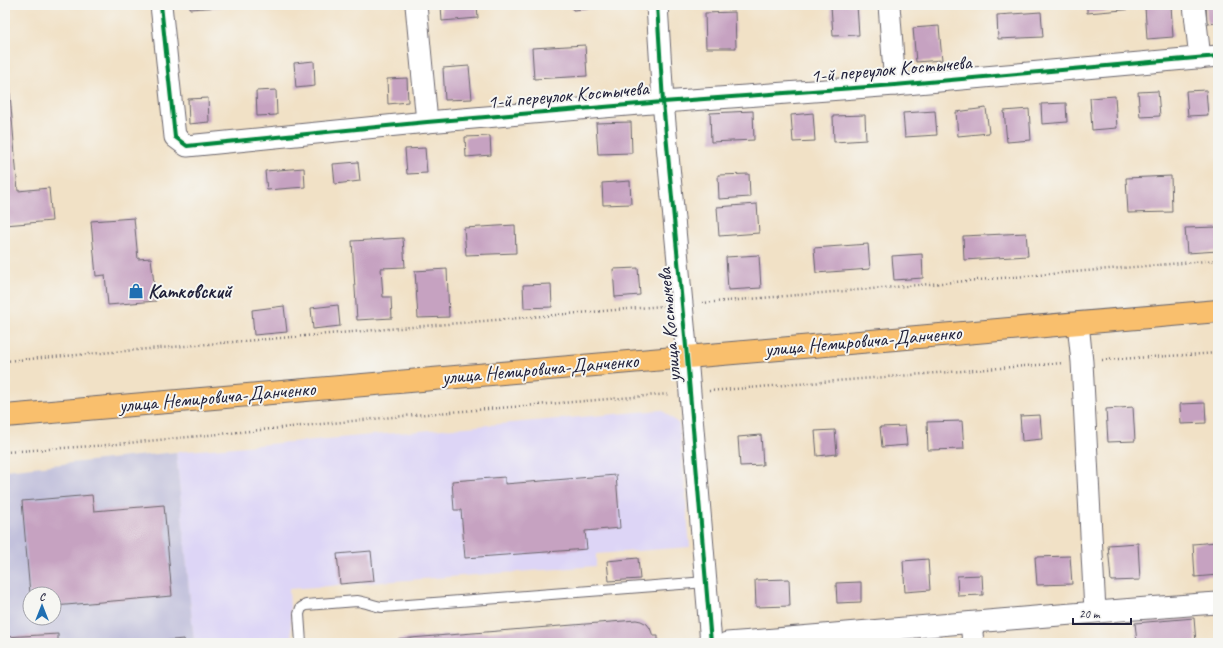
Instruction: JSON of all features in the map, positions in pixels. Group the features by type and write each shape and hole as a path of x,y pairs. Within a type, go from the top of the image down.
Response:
{"main road":[{"name":"улица Немировича-Данченко","path":"5,416 1218,311"}],"street":[{"name":"1-й переулок Костычева","path":"161,5 175,137 187,146 427,122 663,102 895,85 1209,57"},
{"path":"416,5 427,122"},
{"name":"улица Костычева","path":"657,5 663,102 687,357 711,643"},
{"path":"889,5 895,85"},
{"path":"1194,5 1209,57"},
{"path":"1078,323 1082,362 1095,611"},
{"path":"727,643 972,633 1095,611 1218,603"}],"lane":[{"path":"301,643 299,614 301,608 306,605 357,601 382,607 706,582"}],"path":[{"path":"5,361 1218,260"},
{"path":"5,452 107,445 414,415 690,392 1218,352"}],"shaded area":[{"path":"662,410 679,424 690,547 596,554 596,566 289,589 292,643 194,643 176,452"},
{"path":"176,452 194,643 5,643 5,470"}],"building":[{"path":"190,5 221,5 221,7 190,9"},
{"path":"441,5 477,5 478,18 442,21"},
{"path":"572,5 619,5 619,6 573,10"},
{"path":"831,5 857,5 859,35 833,36"},
{"path":"1087,5 1135,5 1135,9 1087,13"},
{"path":"1171,5 1173,37 1147,39 1145,7"},
{"path":"1206,5 1218,5 1218,23 1207,24"},
{"path":"735,12 736,48 706,48 705,13"},
{"path":"1041,12 1043,37 998,39 997,15"},
{"path":"939,26 942,60 916,62 913,28"},
{"path":"585,45 587,76 534,79 532,48"},
{"path":"5,46 18,191 49,188 52,221 5,225"},
{"path":"314,61 315,86 296,88 294,63"},
{"path":"469,66 472,99 445,100 443,68"},
{"path":"407,78 408,102 388,104 387,79"},
{"path":"276,90 277,115 257,116 256,91"},
{"path":"1206,90 1208,115 1188,116 1186,91"},
{"path":"1158,91 1160,116 1140,117 1138,92"},
{"path":"1115,96 1117,128 1092,130 1090,98"},
{"path":"208,98 209,122 189,124 188,99"},
{"path":"1066,103 1067,122 1042,124 1041,104"},
{"path":"986,108 989,133 958,136 956,112"},
{"path":"1029,109 1031,140 1007,142 1004,111"},
{"path":"753,111 754,140 711,142 710,113"},
{"path":"935,111 937,135 905,137 903,113"},
{"path":"813,113 815,141 793,142 791,115"},
{"path":"865,115 866,140 834,142 833,116"},
{"path":"631,122 632,153 598,154 596,123"},
{"path":"490,136 491,155 466,157 465,137"},
{"path":"425,148 427,173 407,174 405,149"},
{"path":"358,162 360,181 335,184 333,164"},
{"path":"304,168 305,187 267,190 265,171"},
{"path":"749,174 750,197 719,199 718,175"},
{"path":"1171,176 1172,212 1128,213 1126,178"},
{"path":"630,181 631,204 603,205 602,183"},
{"path":"757,204 759,233 719,236 717,207"},
{"path":"134,218 138,259 151,258 156,301 108,305 105,275 96,276 91,221"},
{"path":"515,225 516,253 466,255 464,228"},
{"path":"1218,227 1218,251 1187,253 1185,228"},
{"path":"1026,233 1028,256 964,260 963,236"},
{"path":"403,238 405,267 381,268 383,297 391,297 392,318 357,320 352,241"},
{"path":"868,244 870,269 816,273 814,248"},
{"path":"922,254 923,278 894,280 892,256"},
{"path":"759,255 761,288 728,290 726,257"},
{"path":"638,268 640,295 615,297 613,269"},
{"path":"447,269 449,317 418,318 415,271"},
{"path":"551,284 552,307 524,308 523,285"},
{"path":"338,305 340,326 313,329 311,308"},
{"path":"284,306 287,332 254,335 252,310"},
{"path":"1205,403 1206,423 1181,424 1180,404"},
{"path":"1133,407 1135,441 1108,442 1106,409"},
{"path":"1040,415 1042,439 1022,441 1020,416"},
{"path":"962,421 964,449 928,450 927,422"},
{"path":"905,426 907,445 882,447 880,427"},
{"path":"835,430 837,454 817,456 815,431"},
{"path":"761,435 763,465 740,466 738,437"},
{"path":"616,475 620,528 585,531 587,549 465,558 461,510 454,510 452,481 505,477 505,484"},
{"path":"92,495 94,511 164,505 172,596 62,605 62,586 29,586 22,501"},
{"path":"1217,542 1218,575 1195,577 1193,544"},
{"path":"1138,543 1140,580 1111,581 1108,545"},
{"path":"371,551 374,581 340,584 337,554"},
{"path":"1070,556 1072,584 1037,585 1035,557"},
{"path":"638,558 640,579 609,581 607,561"},
{"path":"928,559 930,590 905,592 903,561"},
{"path":"982,575 983,595 958,596 957,576"},
{"path":"789,579 790,606 756,607 755,580"},
{"path":"861,582 861,602 837,603 836,583"},
{"path":"1194,618 1196,643 1137,643 1135,623"},
{"path":"636,620 647,624 653,636 658,636 658,643 399,643 398,639"},
{"path":"58,634 58,643 5,643 5,637"},
{"path":"184,639 185,643 150,643 150,642"}],"cycle path":[{"path":"161,5 175,137 187,146 427,122 663,102 895,85 1218,56"},
{"path":"657,5 663,102 687,357 711,643"}],"place":[{"name":"Катковский","path":"136,291"}]}
